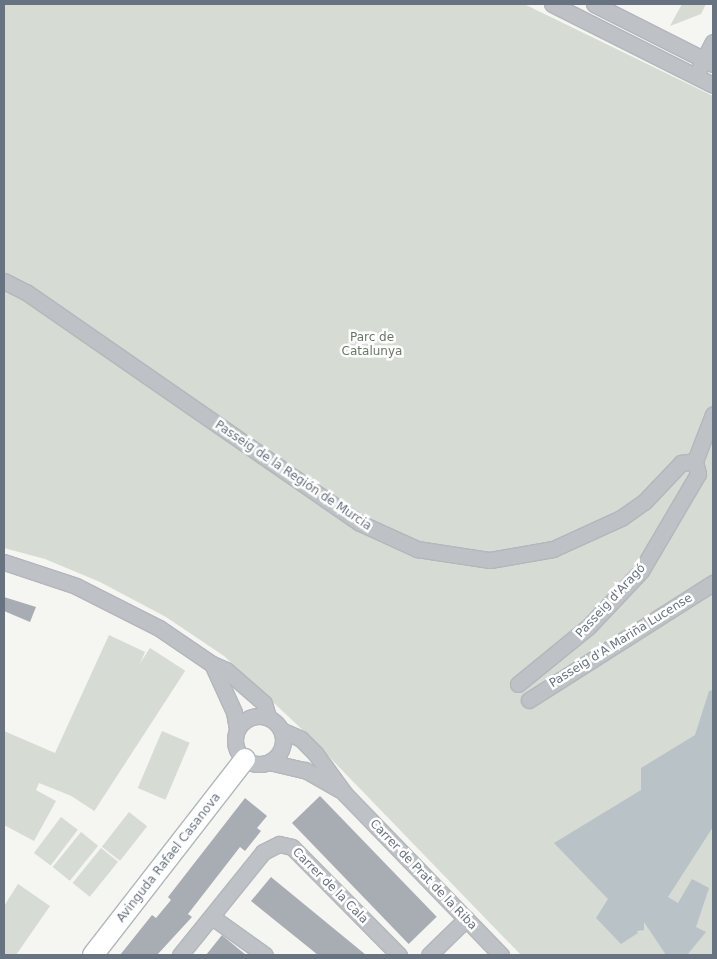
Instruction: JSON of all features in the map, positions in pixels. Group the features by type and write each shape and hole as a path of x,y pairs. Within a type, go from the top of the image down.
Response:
{"street":[{"path":"552,4 713,85"},
{"path":"594,4 709,62"},
{"path":"695,76 709,62 713,42"},
{"name":"Passeig de la Región de Murcia","path":"4,281 26,292 360,523 417,549 490,560 553,549 621,518 691,466"},
{"path":"691,466 713,414"},
{"name":"Passeig d'Aragó","path":"518,684 588,627 641,571 691,466"},
{"path":"4,562 76,586 119,606 159,628 212,664 226,670 264,703 268,717 282,730 283,745 269,762 253,763 245,760 236,749 237,729 234,712 212,664"},
{"name":"Passeig d'A Mariña Lucense","path":"529,700 713,583"},
{"path":"237,729 248,718 268,717"},
{"name":"Carrer de Prat de la Riba","path":"282,730 306,744 324,763 345,794 501,955"},
{"name":"Avinguda Rafael Casanova","path":"93,955 245,760"},
{"name":"Carrer de Prat de la Riba","path":"269,762 305,770 345,794"},
{"name":"Carrer de la Cala","path":"180,955 263,852 279,844 292,847 396,952"},
{"path":"212,917 265,955"},
{"path":"429,955 466,919"}],"green space":[{"name":"Parc de Catalunya","path":"4,4 524,4 713,96 713,955 521,955 308,735 224,656 166,617 100,582 45,559 4,548"},
{"path":"682,4 706,4 701,14 670,26"},
{"path":"109,635 145,652 79,799 39,783 36,790 56,801 34,841 4,825 4,731 55,753"},
{"path":"150,648 185,671 94,811 59,788"},
{"path":"162,731 190,743 165,800 138,788"},
{"path":"129,812 147,826 120,861 102,847"},
{"path":"61,817 78,830 51,866 34,853"},
{"path":"81,832 98,846 70,881 53,867"},
{"path":"101,848 118,862 90,897 73,883"},
{"path":"18,884 50,906 16,955 4,955 4,906"}],"shaded area":[{"path":"713,690 713,827 668,897 678,903 692,879 709,888 696,927 706,932 687,955 666,955 644,922 644,930 637,931 638,933 621,944 596,918 608,899 554,843 641,790 641,768 695,735 709,691"}],"building":[{"path":"4,597 36,607 30,622 4,611"},
{"path":"320,796 437,917 409,944 292,823"},
{"path":"245,798 267,816 257,828 261,831 245,851 240,847 188,914 192,917 157,955 120,955 152,915 156,918 171,900 168,897"},
{"path":"271,877 366,955 318,955 251,901"},
{"path":"223,936 246,955 206,955"}]}
